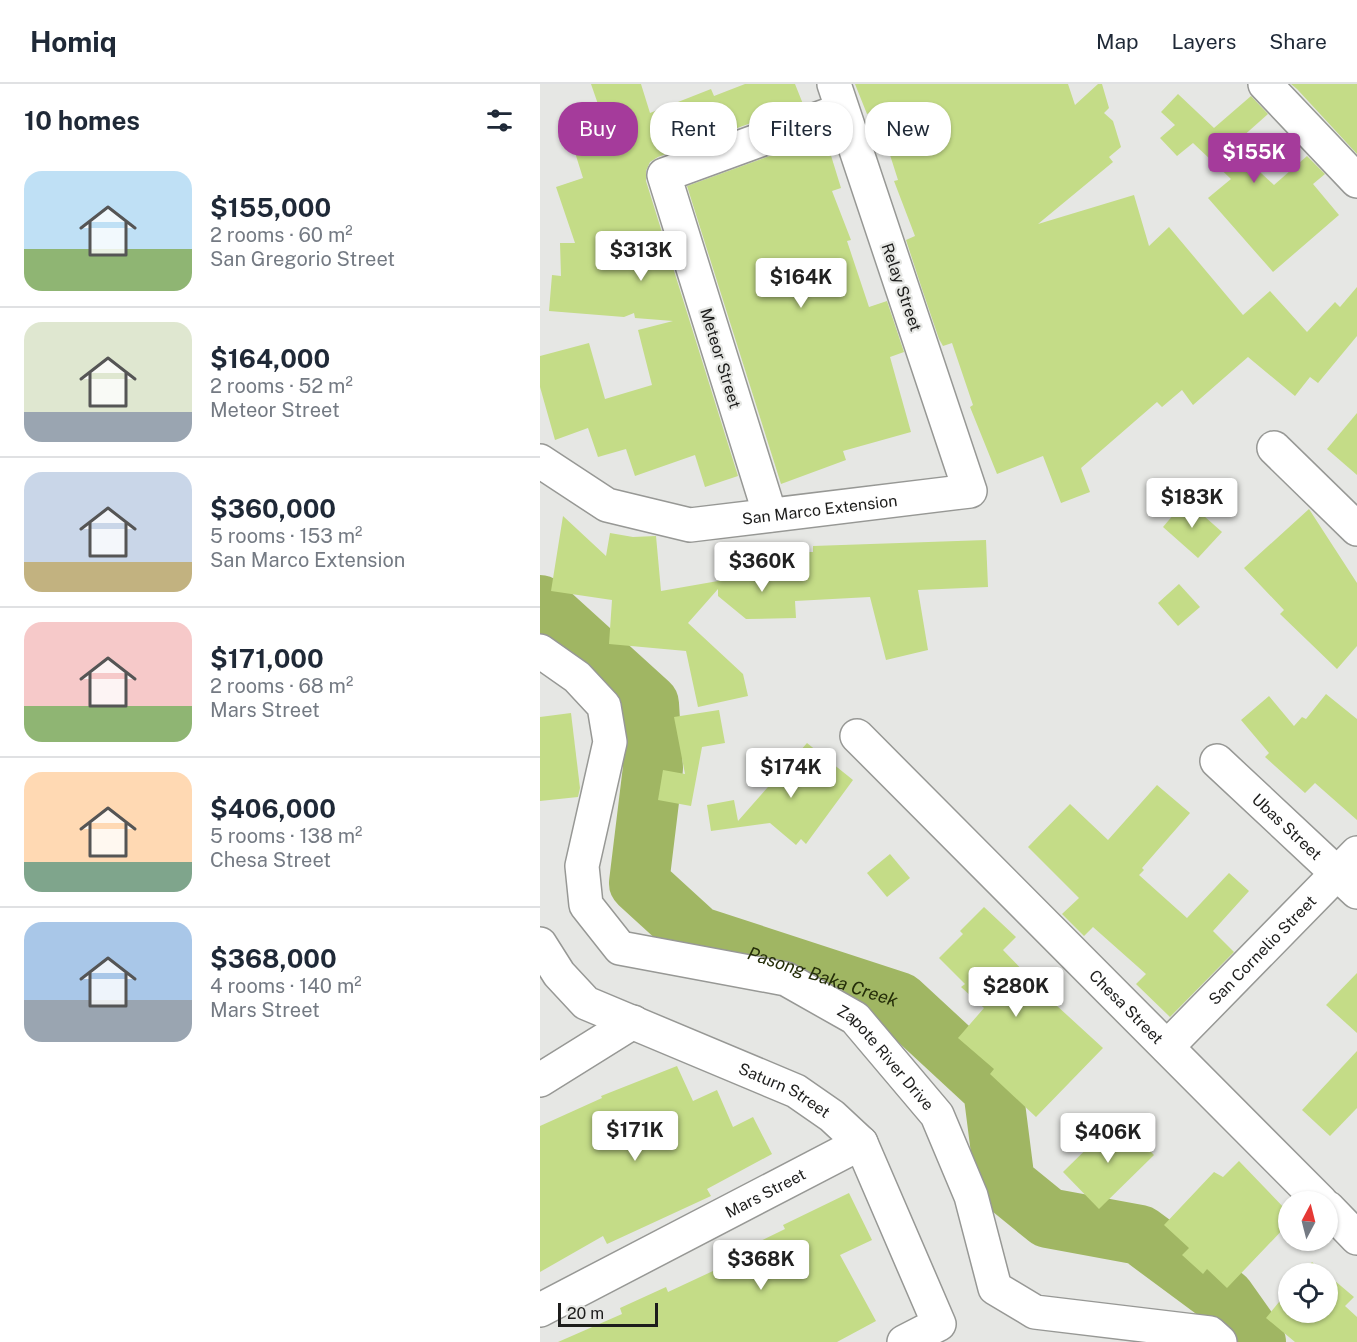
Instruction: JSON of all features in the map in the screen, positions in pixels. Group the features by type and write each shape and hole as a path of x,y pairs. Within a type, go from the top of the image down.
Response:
{"street":[{"path":"1265,84 1357,181"},
{"name":"Relay Street","path":"838,97 970,491"},
{"name":"Meteor Street","path":"770,515 664,175 838,97"},
{"path":"1274,448 1357,530"},
{"name":"San Marco Extension","path":"540,461 607,505 690,525 970,491"},
{"name":"Zapote River Drive","path":"540,651 577,677 604,706 610,742 582,866 586,905 620,948 786,979 855,1018 937,1114 971,1197 995,1288 1035,1312 1210,1333 1220,1342"},
{"name":"Chesa Street","path":"857,736 1310,1191"},
{"name":"Ubas Street","path":"1217,761 1350,873"},
{"name":"San Cornelio Street","path":"1167,1047 1350,873"},
{"name":"Saturn Street","path":"540,944 559,974 586,1003 796,1091 831,1116 861,1143 939,1324 904,1342"},
{"path":"540,1080 633,1022"},
{"name":"Mars Street","path":"540,1310 861,1143"},
{"path":"1338,1218 1357,1238"}],"building":[{"path":"591,84 641,84 650,113 650,156 661,156 650,162 646,171 646,181 738,476 705,487 695,455 635,476 626,449 598,457 588,428 555,440 540,387 540,356 589,343 605,399 652,385 638,330 673,321 635,318 634,313 624,317 549,311 552,275 561,276 560,243 575,243 556,187 583,178 576,156 638,156 638,102 597,102"},
{"path":"745,84 795,84 802,102 749,102 749,124 737,128 737,102 678,102 711,89 714,96"},
{"path":"855,84 1068,84 1075,105 1098,84 1102,84 1109,108 1104,113 1113,121 1121,147 1109,157 1113,162 1038,224 1134,195 1149,246 1169,227 1243,315 1270,291 1307,332 1335,302 1340,307 1357,287 1357,336 1318,383 1310,377 1295,396 1248,357 1193,405 1182,390 1162,407 1157,402 1081,468 1090,492 1061,503 1043,456 997,474 970,407 973,405 952,343 943,346 939,339 922,289 906,240 915,236 894,181 898,180 890,156 951,156 951,102 865,102 865,109"},
{"path":"1291,84 1357,84 1357,154 1297,89"},
{"path":"1178,94 1214,128 1251,96 1268,114 1232,146 1274,185 1307,156 1325,174 1313,184 1339,215 1273,272 1208,198 1231,179 1193,143 1177,156 1160,138 1175,125 1161,112"},
{"path":"770,156 831,156 841,188 832,191 851,240 847,241 869,307 887,301 904,352 890,357 911,432 843,451 846,460 781,484 687,186"},
{"path":"1357,413 1357,475 1327,449"},
{"path":"1186,500 1222,532 1198,558 1163,527"},
{"path":"1309,509 1357,583 1357,646 1337,669 1280,614 1284,610 1244,568"},
{"path":"563,516 606,556 610,533 633,537 656,536 661,591 718,581 719,552 813,552 813,546 986,540 988,587 918,590 928,650 886,660 870,597 795,601 796,618 746,619 718,596 718,589 688,623 743,674 748,696 698,707 686,651 609,644 612,600 551,591"},
{"path":"1179,584 1200,607 1178,626 1158,603"},
{"path":"1326,694 1357,719 1357,820 1315,783 1305,793 1265,757 1269,753 1241,720 1269,696 1294,726 1302,717 1306,719"},
{"path":"719,710 725,743 702,747 691,806 658,800 663,770 685,774 674,717"},
{"path":"571,713 580,788 578,797 540,801 540,717"},
{"path":"807,743 853,780 806,844 801,839 796,845 770,823 711,831 707,805 734,800 738,821"},
{"path":"1157,785 1190,813 1142,868 1144,870 1139,875 1187,918 1229,873 1249,891 1213,931 1234,952 1170,1017 1136,984 1146,974 1093,927 1084,936 1062,914 1079,898 1028,847 1070,804 1108,840"},
{"path":"890,854 910,878 887,897 867,873"},
{"path":"984,907 1016,937 1003,950 1056,1005 1103,1048 1036,1117 990,1074 994,1069 958,1038 984,1008 961,987 965,984 939,958 963,934 960,931"},
{"path":"1357,973 1357,1033 1326,1005"},
{"path":"1357,1051 1357,1108 1330,1136 1302,1110"},
{"path":"677,1066 693,1101 717,1090 733,1127 753,1117 772,1154 707,1189 711,1196 607,1244 603,1236 540,1272 540,1126 602,1098 601,1096"},
{"path":"1118,1118 1154,1155 1099,1209 1063,1172"},
{"path":"1239,1161 1278,1202 1278,1234 1227,1288 1207,1269 1203,1274 1182,1255 1189,1248 1164,1225 1214,1172 1223,1177"},
{"path":"849,1193 872,1240 840,1255 876,1321 837,1342 558,1342 622,1314 620,1308 666,1287 668,1292 728,1264 726,1258 785,1229 783,1225"},
{"path":"1338,1283 1354,1297 1345,1306 1357,1317 1357,1342 1295,1342 1266,1318 1278,1303 1278,1323 1338,1323"}],"waterway":[{"name":"Pasong Baka Creek","path":"540,605 649,704 653,768 639,883 697,936 899,1002 993,1089 1005,1183 1048,1218 1140,1235 1225,1298 1256,1342"}]}
